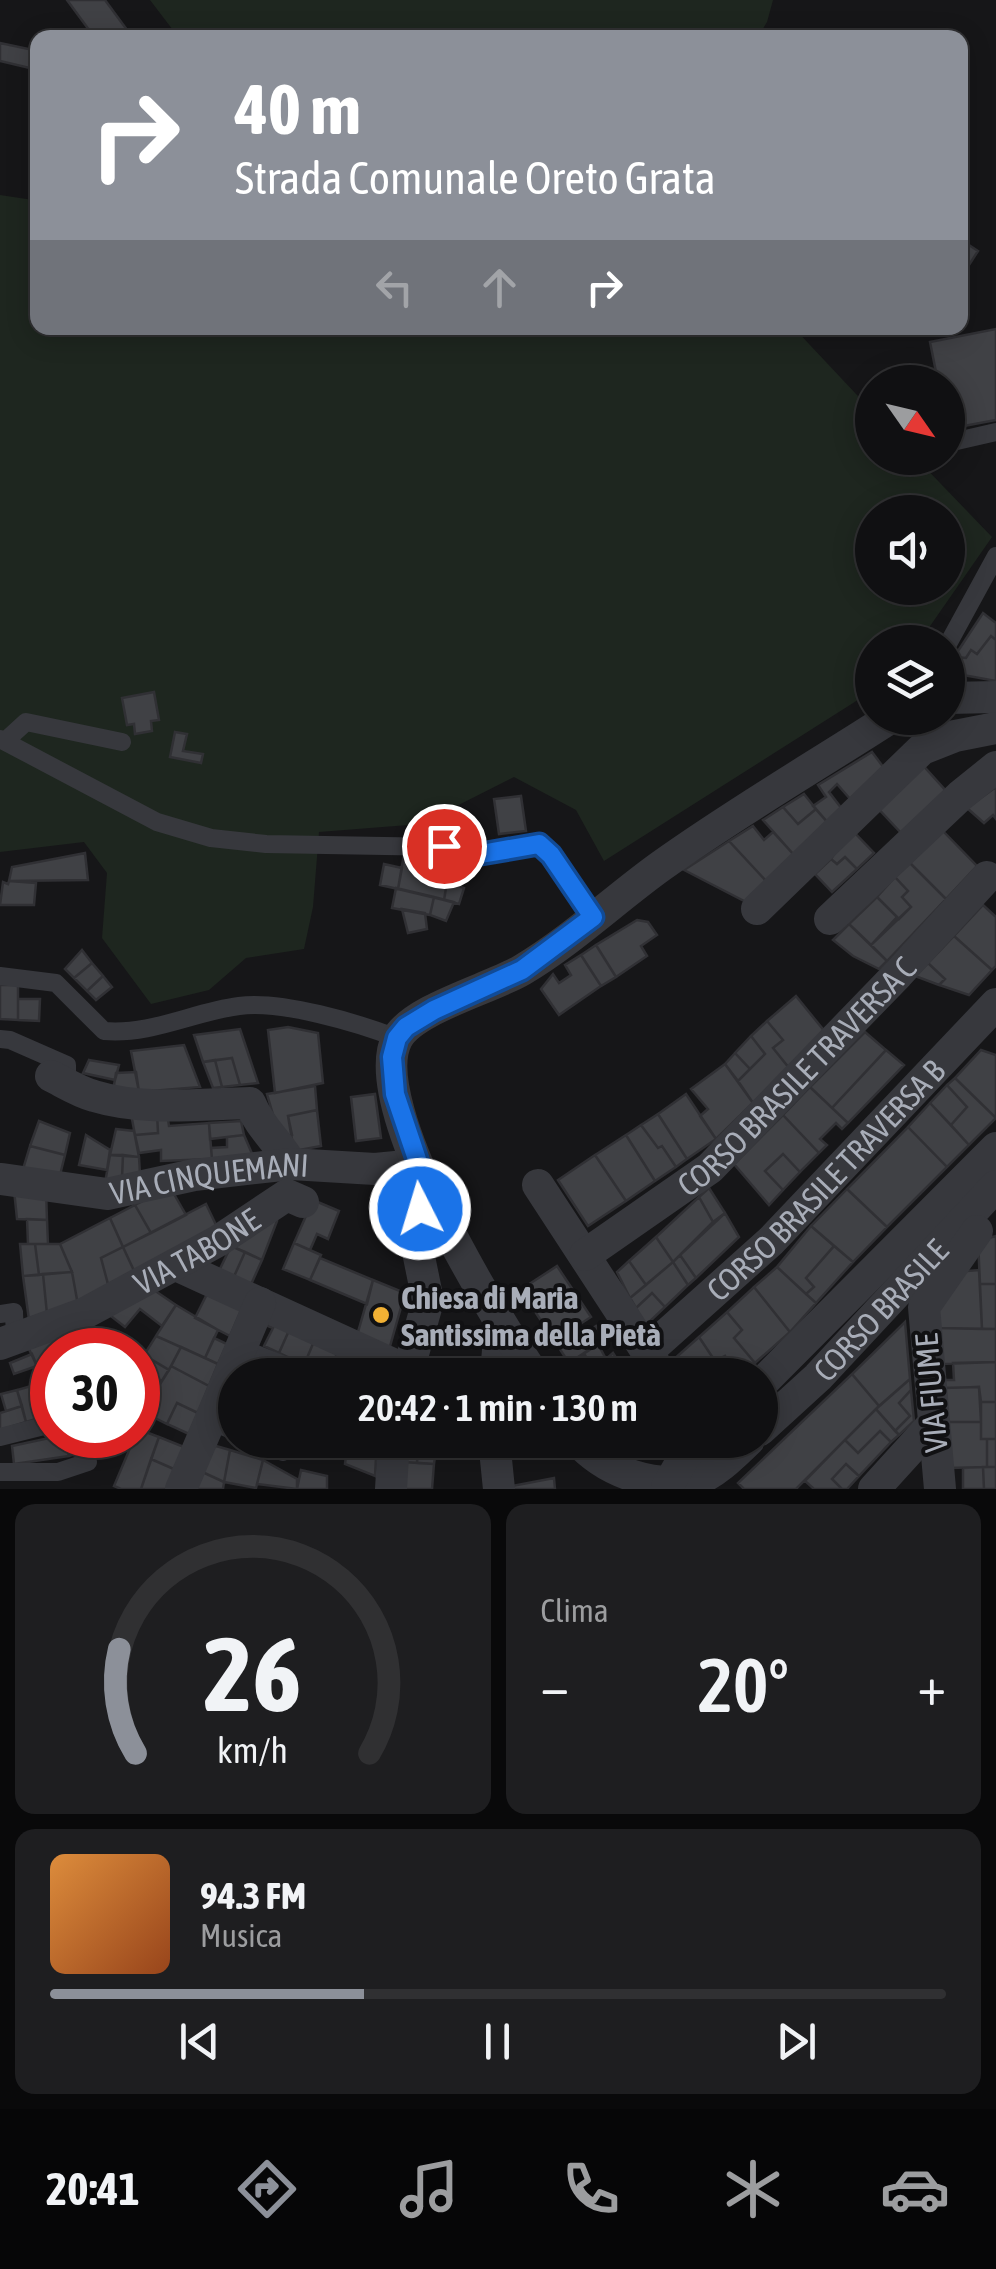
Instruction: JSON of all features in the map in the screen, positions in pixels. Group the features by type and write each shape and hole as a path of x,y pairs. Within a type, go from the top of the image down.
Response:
{"street":[{"path":"965,698 996,698"},
{"path":"757,910 922,749 956,736 996,728"},
{"path":"523,1358 500,1324 421,1176 395,1094 392,1057 397,1038 406,1027 434,1010 522,970 663,864 864,735"},
{"path":"830,919 996,767"},
{"name":"CORSO BRASILE TRAVERSA C","path":"585,1255 710,1168 987,877"},
{"name":"CORSO BRASILE TRAVERSA B","path":"659,1358 992,1015"},
{"path":"59,1080 88,1095 115,1102 250,1103 259,1125 281,1146 291,1164"},
{"name":"CORSO BRASILE","path":"778,1367 996,1148"},
{"name":"VIA CINQUEMANI","path":"2,1180 107,1194 194,1175 291,1164 421,1176"},
{"path":"412,1358 428,1301 414,1232 421,1176"},
{"path":"538,1185 651,1358"},
{"name":"CORSO BRASILE","path":"778,1414 818,1377 996,1186"},
{"name":"VIA TABONE","path":"5,1332 85,1313 176,1266 286,1195 303,1202"},
{"name":"VIA FIUME","path":"940,1489 924,1307 989,1216 996,1200"},
{"path":"176,1266 377,1358"},
{"path":"239,1358 260,1302"},
{"path":"497,1358 500,1324"},
{"path":"874,1489 934,1423"},
{"path":"182,1489 218,1432"},
{"path":"391,1489 393,1458"},
{"path":"496,1458 499,1489"},
{"path":"598,1458 637,1483 667,1486 697,1480 730,1458"},
{"path":"667,1486 684,1458"}],"lane":[{"path":"965,439 996,432"},
{"path":"958,625 996,556"},
{"path":"122,742 26,722 3,740 157,822 211,838 266,844 444,846 481,854 539,844 551,855 593,917"},
{"path":"0,976 56,983 104,1031 132,1034 242,1005 356,1022 397,1038"},
{"path":"0,1039 67,1065 59,1080"},
{"path":"241,1348 267,1358"},
{"path":"0,1438 30,1430"},
{"path":"0,1472 58,1472 88,1462"}],"shaded area":[{"path":"150,0 773,0 762,30 173,30"},
{"path":"0,195 30,200 30,335 801,335 855,393 855,475 932,475 952,495 855,495 855,605 945,605 931,625 855,625 855,702 604,861 576,810 514,777 421,824 319,832 313,907 304,949 246,958 209,990 151,1004 102,938 107,873 84,842 0,852"},
{"path":"965,509 992,537 965,576"}],"building":[{"path":"67,0 105,0 127,30 89,30"},
{"path":"0,43 30,49 30,68 0,61"},
{"path":"968,244 978,251 968,267"},
{"path":"996,329 996,420 965,426 965,365 935,365 930,342"},
{"path":"983,613 996,623 996,640 991,636 977,654 971,650 965,658 965,640"},
{"path":"991,636 996,640 996,681 965,675 965,658 971,650 977,654"},
{"path":"154,692 159,720 151,721 152,731 135,734 134,724 127,725 122,698"},
{"path":"175,732 187,734 183,751 203,754 201,763 170,757"},
{"path":"872,752 884,768 851,800 837,784 829,792 842,809 828,823 813,806 826,797 818,785"},
{"path":"919,761 947,792 903,835 873,803"},
{"path":"996,787 996,819 993,815 984,823 967,808"},
{"path":"804,794 816,809 798,824 783,807"},
{"path":"521,796 526,831 499,834 494,799"},
{"path":"783,807 798,824 816,809 828,823 794,855 763,820"},
{"path":"753,826 764,840 773,832 794,855 767,882 729,841"},
{"path":"850,828 874,853 857,869 845,857 837,864 831,859"},
{"path":"942,830 977,866 946,899 910,863"},
{"path":"729,841 767,882 746,902 684,870"},
{"path":"85,853 88,880 9,881 12,867"},
{"path":"404,854 426,857 424,872 448,876 444,900 398,889"},
{"path":"845,857 857,869 832,892 815,874 831,859 837,864"},
{"path":"910,863 946,899 887,961 871,945 911,907 902,897 908,891 895,877"},
{"path":"384,864 402,868 398,889 380,885"},
{"path":"895,877 908,891 902,897 911,907 899,919 877,897"},
{"path":"3,882 36,883 34,905 0,905"},
{"path":"447,882 464,888 459,904 444,900"},
{"path":"396,888 434,897 430,915 392,908"},
{"path":"434,897 454,902 446,921 430,915"},
{"path":"877,897 897,917 871,945 849,924"},
{"path":"983,905 996,917 996,966 992,970 954,936"},
{"path":"402,909 425,913 427,929 408,933"},
{"path":"637,920 648,922 657,935 641,946 647,956 616,977 596,945"},
{"path":"849,924 887,961 879,969 833,940"},
{"path":"954,936 992,970 969,995 939,985 945,979 928,963"},
{"path":"596,945 616,977 601,986 581,955"},
{"path":"82,950 92,963 74,978 65,969"},
{"path":"581,955 601,986 559,1015 541,989 553,974 559,983 571,975 565,965"},
{"path":"92,963 103,976 87,991 74,978"},
{"path":"928,963 945,979 939,985 915,976"},
{"path":"103,976 112,987 96,1000 87,991"},
{"path":"0,985 18,985 18,1020 0,1019"},
{"path":"796,996 826,1033 789,1068 773,1048 783,1040 767,1021"},
{"path":"18,999 40,999 39,1021 18,1020"},
{"path":"767,1021 783,1040 773,1048 789,1068 753,1103 738,1081 765,1054 751,1036"},
{"path":"288,1027 318,1033 323,1083 275,1093 268,1030"},
{"path":"240,1029 258,1083 240,1085 232,1058 203,1062 194,1035"},
{"path":"865,1032 886,1050 832,1108 810,1087"},
{"path":"751,1036 765,1054 750,1069 735,1053"},
{"path":"184,1045 200,1087 139,1092 131,1051"},
{"path":"886,1050 904,1065 848,1123 832,1108"},
{"path":"981,1050 996,1055 996,1118 955,1078"},
{"path":"735,1053 750,1069 738,1081 725,1064"},
{"path":"232,1058 240,1085 222,1087 215,1060"},
{"path":"89,1060 119,1065 115,1080 83,1073"},
{"path":"215,1060 222,1087 213,1088 203,1062"},
{"path":"725,1064 753,1103 716,1139 700,1116 708,1109 691,1089"},
{"path":"136,1072 139,1092 113,1091 116,1073"},
{"path":"955,1078 996,1118 969,1145 951,1125 967,1107 947,1085"},
{"path":"947,1085 967,1107 951,1125 930,1103"},
{"path":"315,1086 317,1110 288,1116 292,1135 280,1139 267,1094"},
{"path":"810,1087 848,1123 842,1129 836,1123 820,1139 827,1145 819,1153 783,1115"},
{"path":"375,1094 381,1138 356,1141 351,1097"},
{"path":"686,1094 716,1139 687,1159 658,1114"},
{"path":"930,1103 969,1145 947,1167 908,1127"},
{"path":"317,1110 321,1146 294,1151 288,1116"},
{"path":"157,1113 158,1133 135,1135 131,1114"},
{"path":"157,1113 167,1113 169,1126 209,1123 212,1159 161,1161 161,1150 139,1153 135,1135 158,1133"},
{"path":"658,1114 687,1159 676,1167 641,1125"},
{"path":"783,1115 819,1153 800,1172 783,1154 765,1171 783,1190 769,1205 734,1164"},
{"path":"39,1121 70,1133 65,1155 30,1146"},
{"path":"241,1121 244,1135 210,1139 209,1123"},
{"path":"641,1125 676,1167 655,1181 626,1135"},
{"path":"908,1127 947,1167 887,1227 847,1189"},
{"path":"116,1129 134,1131 139,1157 110,1155"},
{"path":"86,1135 110,1150 107,1170 79,1165"},
{"path":"244,1135 253,1156 212,1159 211,1148 227,1147 227,1137"},
{"path":"626,1135 655,1181 626,1201 595,1155"},
{"path":"30,1146 65,1155 59,1179 21,1176"},
{"path":"783,1154 800,1172 783,1190 765,1171"},
{"path":"110,1155 123,1155 122,1178 105,1183"},
{"path":"123,1155 139,1157 140,1174 122,1178"},
{"path":"595,1155 626,1201 588,1226 558,1180"},
{"path":"170,1187 186,1215 151,1233 135,1205"},
{"path":"709,1188 725,1213 713,1222 699,1197"},
{"path":"46,1189 47,1220 17,1219 14,1190"},
{"path":"847,1189 887,1227 853,1262 811,1226"},
{"path":"699,1197 713,1222 673,1262 656,1237"},
{"path":"313,1200 339,1211 328,1239 317,1234 310,1250 294,1243"},
{"path":"206,1204 218,1229 136,1275 123,1247"},
{"path":"135,1205 151,1233 123,1247 110,1218"},
{"path":"725,1213 739,1237 696,1278 680,1255"},
{"path":"110,1218 123,1247 101,1258 109,1288 78,1305 72,1272 60,1244"},
{"path":"271,1218 277,1221 262,1260 231,1246"},
{"path":"27,1219 47,1220 48,1244 28,1244"},
{"path":"811,1226 834,1246 806,1278 814,1287 806,1294 777,1267"},
{"path":"996,1236 996,1284 980,1284 978,1241"},
{"path":"656,1237 673,1262 646,1285 629,1261"},
{"path":"294,1243 321,1255 310,1280 283,1269"},
{"path":"20,1244 35,1244 39,1275 23,1276"},
{"path":"35,1244 60,1244 72,1272 39,1275"},
{"path":"231,1246 245,1252 232,1281 217,1275"},
{"path":"834,1246 853,1262 816,1303 806,1294 814,1287 806,1278"},
{"path":"123,1247 136,1275 109,1288 101,1258"},
{"path":"245,1252 262,1260 249,1289 232,1281"},
{"path":"680,1255 696,1278 688,1285 673,1262"},
{"path":"320,1258 373,1280 367,1304 310,1280"},
{"path":"629,1261 646,1285 630,1298 617,1272"},
{"path":"673,1262 688,1285 665,1307 652,1293 636,1308 630,1298"},
{"path":"557,1266 591,1317 574,1328 580,1337 596,1326 605,1340 577,1358 566,1358 536,1313 551,1302 545,1292 529,1303 520,1290"},
{"path":"777,1267 816,1303 790,1332 754,1287"},
{"path":"979,1270 982,1329 938,1328 936,1299 955,1272"},
{"path":"72,1272 78,1305 47,1314 43,1274"},
{"path":"43,1274 47,1314 29,1320 23,1276"},
{"name":"Chiesa di Maria Santissima della Pietà","path":"373,1280 405,1293 389,1350 356,1339"},
{"path":"980,1284 996,1284 996,1329 982,1329"},
{"path":"148,1286 176,1305 162,1326 140,1309 125,1327 107,1313"},
{"path":"754,1287 790,1332 761,1358 751,1358 734,1338 742,1330 727,1312"},
{"path":"209,1290 243,1306 230,1336 195,1318"},
{"path":"652,1293 665,1307 645,1326 636,1308"},
{"path":"176,1305 218,1330 205,1358 160,1338 160,1330"},
{"path":"727,1312 742,1330 734,1338 751,1358 713,1358 699,1337"},
{"path":"272,1318 291,1326 279,1353 264,1346 273,1328 268,1326"},
{"path":"905,1322 910,1379 879,1406 852,1374"},
{"path":"291,1326 315,1339 307,1358 289,1358 279,1353"},
{"path":"938,1328 996,1329 996,1362 941,1364"},
{"path":"699,1337 713,1358 675,1358"},
{"path":"160,1338 181,1347 169,1370 160,1365"},
{"path":"214,1338 227,1344 218,1364 205,1358"},
{"path":"315,1339 337,1350 336,1358 307,1358"},
{"path":"598,1344 605,1358 586,1358 584,1353"},
{"path":"181,1347 218,1364 209,1386 171,1366"},
{"path":"30,1355 30,1368 14,1374 10,1363"},
{"path":"996,1362 996,1402 981,1402 979,1387 943,1388 942,1380 954,1380 953,1363"},
{"path":"160,1365 169,1370 160,1380"},
{"path":"171,1366 209,1386 198,1413 177,1403 167,1424 160,1420 160,1384"},
{"path":"852,1374 879,1406 796,1489 744,1489 738,1483 764,1458 778,1458 778,1445"},
{"path":"910,1379 911,1390 899,1403 910,1416 895,1431 876,1409"},
{"path":"30,1386 30,1421 26,1422 17,1390"},
{"path":"979,1387 981,1422 945,1422 943,1388"},
{"path":"17,1390 22,1406 6,1411 1,1394"},
{"path":"911,1390 914,1421 899,1435 895,1431 910,1416 899,1403"},
{"path":"981,1402 996,1402 996,1439 981,1439"},
{"path":"177,1403 198,1413 189,1434 167,1424"},
{"path":"22,1406 26,1422 0,1430 0,1413"},
{"path":"876,1409 899,1435 891,1442 880,1431 858,1453 845,1440"},
{"path":"945,1422 981,1422 981,1439 987,1439 987,1467 949,1468"},
{"path":"880,1431 891,1442 859,1476 846,1464 832,1479 842,1489 814,1489 805,1481 845,1440 858,1453"},
{"path":"160,1437 184,1447 176,1470 151,1459 160,1458"},
{"path":"987,1439 996,1439 996,1467 987,1467"},
{"path":"30,1442 30,1458 55,1458 14,1464 12,1446"},
{"path":"209,1444 218,1447 218,1458 228,1458 224,1482 198,1470"},
{"path":"126,1458 152,1458 141,1489 114,1486"},
{"path":"228,1458 263,1460 256,1488 224,1482"},
{"path":"346,1458 376,1458 375,1476 345,1464"},
{"path":"417,1458 435,1458 434,1464 417,1463"},
{"path":"151,1459 176,1470 168,1489 141,1489"},
{"path":"263,1460 297,1479 297,1489 257,1484"},
{"path":"404,1462 434,1464 432,1489 401,1489"},
{"path":"846,1464 859,1476 847,1489 842,1489 832,1479"},
{"path":"983,1467 996,1467 996,1489 984,1489"},
{"path":"983,1467 984,1489 963,1489 963,1468"},
{"path":"198,1470 224,1482 223,1489 190,1489"},
{"path":"301,1470 327,1476 327,1489 297,1489"},
{"path":"554,1478 555,1489 512,1489 512,1486"}],"place":[{"name":"Chiesa di Maria Santissima della Pietà","path":"381,1315"}],"route":[{"path":"420,1209 426,1186 395,1094 392,1057 397,1038 406,1027 434,1010 522,970 593,917 551,855 539,844 481,854 444,846"}]}
